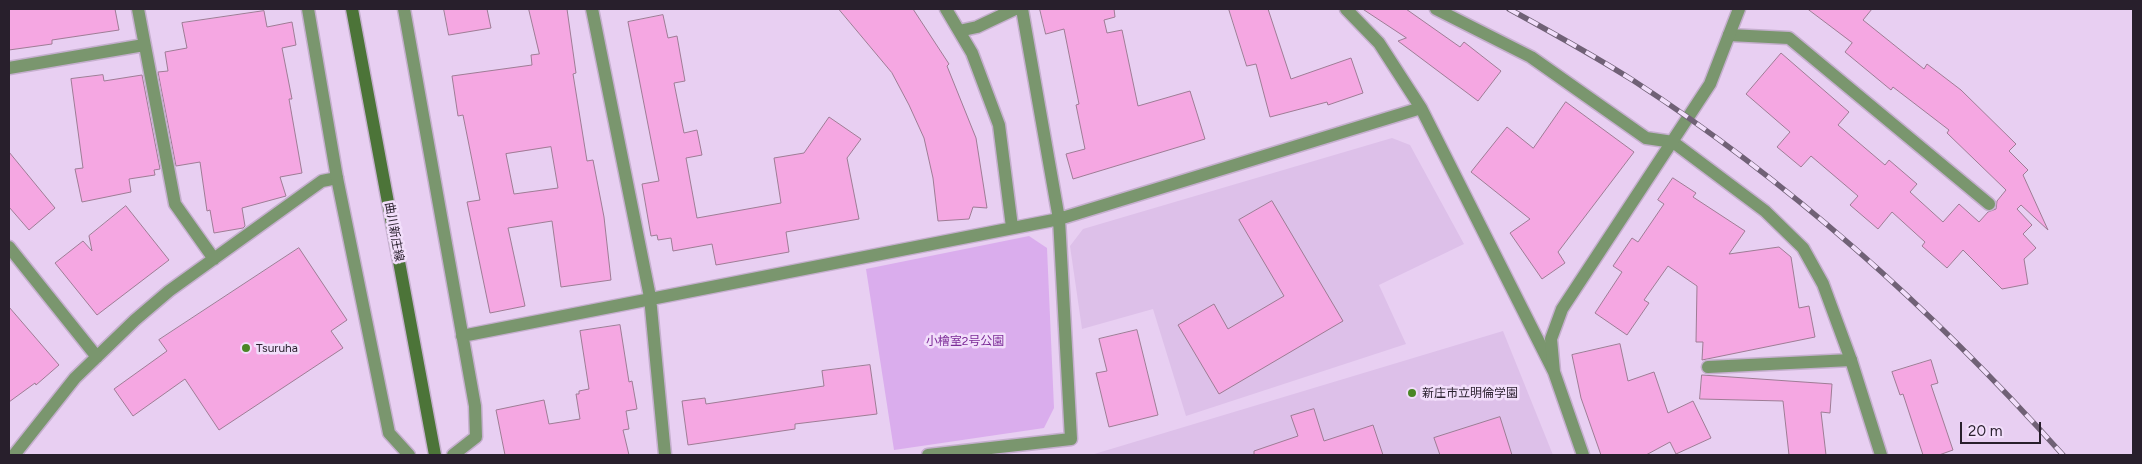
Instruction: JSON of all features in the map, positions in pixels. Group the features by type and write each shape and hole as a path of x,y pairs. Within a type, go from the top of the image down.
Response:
{"main road":[{"name":"曲川新庄線","path":"352,9 435,455"}],"street":[{"path":"138,9 175,204 214,259"},
{"path":"308,9 337,178 389,433 409,455"},
{"path":"404,9 475,406 476,437 453,455"},
{"path":"592,9 650,297 665,455"},
{"path":"946,9 972,53 999,125 1012,228"},
{"path":"959,31 977,27 1015,9"},
{"path":"928,455 1071,439 1059,219 1022,9"},
{"path":"1346,9 1379,43 1421,108 1554,372 1583,455"},
{"path":"1436,9 1531,57 1646,138 1673,142 1765,211 1802,248 1823,284 1851,360 1881,455"},
{"path":"1554,372 1551,340 1562,309 1710,84 1739,9"},
{"path":"1729,35 1789,38 1989,204"},
{"path":"9,68 144,46"},
{"path":"462,336 650,297 1059,219 1421,108"},
{"path":"14,455 74,378 169,291 322,181 337,178"},
{"path":"9,247 97,357"},
{"path":"1708,367 1851,360"}],"shaded area":[{"path":"1392,138 1410,145 1464,244 1379,285 1406,344 1186,416 1153,309 1082,329 1070,246 1083,229"},
{"name":"新庄市立明倫学園","path":"1503,331 1553,455 1091,455"}],"green space":[{"name":"小檜室2号公園","path":"1029,236 1047,248 1054,408 1044,428 894,450 866,269"}],"building":[{"path":"9,9 115,9 119,30 52,40 52,44 9,50"},
{"path":"444,9 487,9 491,28 449,35"},
{"path":"529,9 567,9 576,73 573,74 587,161 593,160 604,217 611,280 561,287 552,221 508,228 525,306 490,313 467,202 480,200 463,115 458,116 452,76 532,65 531,55 539,54","holes":["551,147 558,188 514,194 506,154"]},
{"path":"839,9 913,9 949,64 947,66 976,138 987,208 973,207 969,219 938,221 933,178 924,138 909,105 892,73"},
{"path":"1040,9 1114,9 1115,17 1104,20 1107,33 1122,30 1138,106 1190,91 1205,139 1073,179 1066,154 1085,149 1076,105 1079,104 1064,29 1046,34"},
{"path":"1229,9 1268,9 1291,79 1351,58 1363,93 1328,105 1327,102 1270,117 1256,64 1247,66"},
{"path":"1363,9 1406,9 1460,47 1464,42 1501,71 1478,101 1398,41 1406,38"},
{"path":"1808,9 1872,9 1863,20 1924,69 1927,64 1961,90 2016,144 2009,151 2028,170 2023,175 2048,230 2021,205 2017,209 2032,225 2023,234 2036,248 2024,259 2028,284 2002,289 1963,250 1947,268 1922,246 1925,242 1892,212 1878,229 1850,205 1858,196 1811,156 1801,167 1777,147 1790,132 1746,94 1781,53 1849,112 1838,125 1885,165 1889,160 1917,184 1910,192 1943,222 1959,204 1979,222 1988,212 1996,209 1997,201 2006,190 1947,133 1949,130 1893,87 1891,90 1845,52 1852,43"},
{"path":"264,11 267,27 292,22 296,45 282,48 292,99 289,99 302,173 280,177 286,196 242,208 245,226 243,228 214,233 210,210 207,211 200,162 176,166 158,72 168,71 165,52 187,48 182,23"},
{"path":"663,15 668,38 677,36 685,81 674,83 684,133 697,130 702,155 686,158 697,218 781,203 774,158 804,153 829,117 861,139 847,158 859,219 786,232 789,252 716,265 712,244 673,251 671,238 658,240 657,235 651,236 642,184 659,181 628,22"},
{"path":"103,75 104,81 142,75 160,169 154,170 155,175 129,179 131,192 82,202 75,169 83,168 71,79"},
{"path":"1566,102 1634,152 1558,252 1565,263 1542,279 1510,233 1530,219 1471,172 1507,127 1533,148"},
{"path":"9,152 55,208 29,230 9,207"},
{"path":"1673,178 1696,193 1693,197 1745,231 1729,254 1779,247 1791,257 1799,308 1809,306 1815,337 1702,360 1703,342 1696,342 1697,286 1668,266 1644,300 1649,303 1627,335 1595,313 1622,272 1613,266 1632,238 1638,242 1664,204 1658,200"},
{"path":"1272,201 1343,321 1219,394 1178,325 1214,304 1228,329 1284,296 1239,220"},
{"path":"126,206 169,260 97,315 55,263 83,241 92,251 89,236"},
{"path":"299,248 347,320 331,331 343,348 219,430 185,379 133,416 114,389 167,351 159,340"},
{"path":"9,307 59,365 36,385 35,383 9,402"},
{"path":"620,325 629,382 632,381 637,409 626,411 629,429 623,430 629,455 505,455 496,410 544,400 549,424 580,419 576,394 579,394 579,391 589,389 580,331"},
{"path":"1137,330 1158,415 1109,427 1096,373 1107,371 1099,339"},
{"path":"1620,344 1628,381 1654,372 1668,413 1693,401 1711,438 1676,454 1670,442 1646,455 1601,455 1581,398 1572,355"},
{"path":"1931,360 1938,383 1931,385 1953,450 1939,455 1923,455 1903,394 1900,395 1892,372"},
{"path":"870,365 877,414 795,424 795,429 688,445 682,401 705,398 706,404 824,386 822,371"},
{"path":"1702,375 1832,384 1830,413 1821,412 1826,455 1789,455 1783,401 1700,399"},
{"path":"1314,409 1324,441 1373,425 1383,455 1254,455 1254,451 1298,436 1291,416"},
{"path":"1500,417 1512,455 1440,455 1434,438"}],"railway":[{"path":"1509,9 1634,81 1751,163 1807,208 1861,254 1965,351 2063,455"}],"place":[{"name":"Tsuruha","path":"246,348"},
{"name":"新庄市立明倫学園","path":"1412,393"}]}
